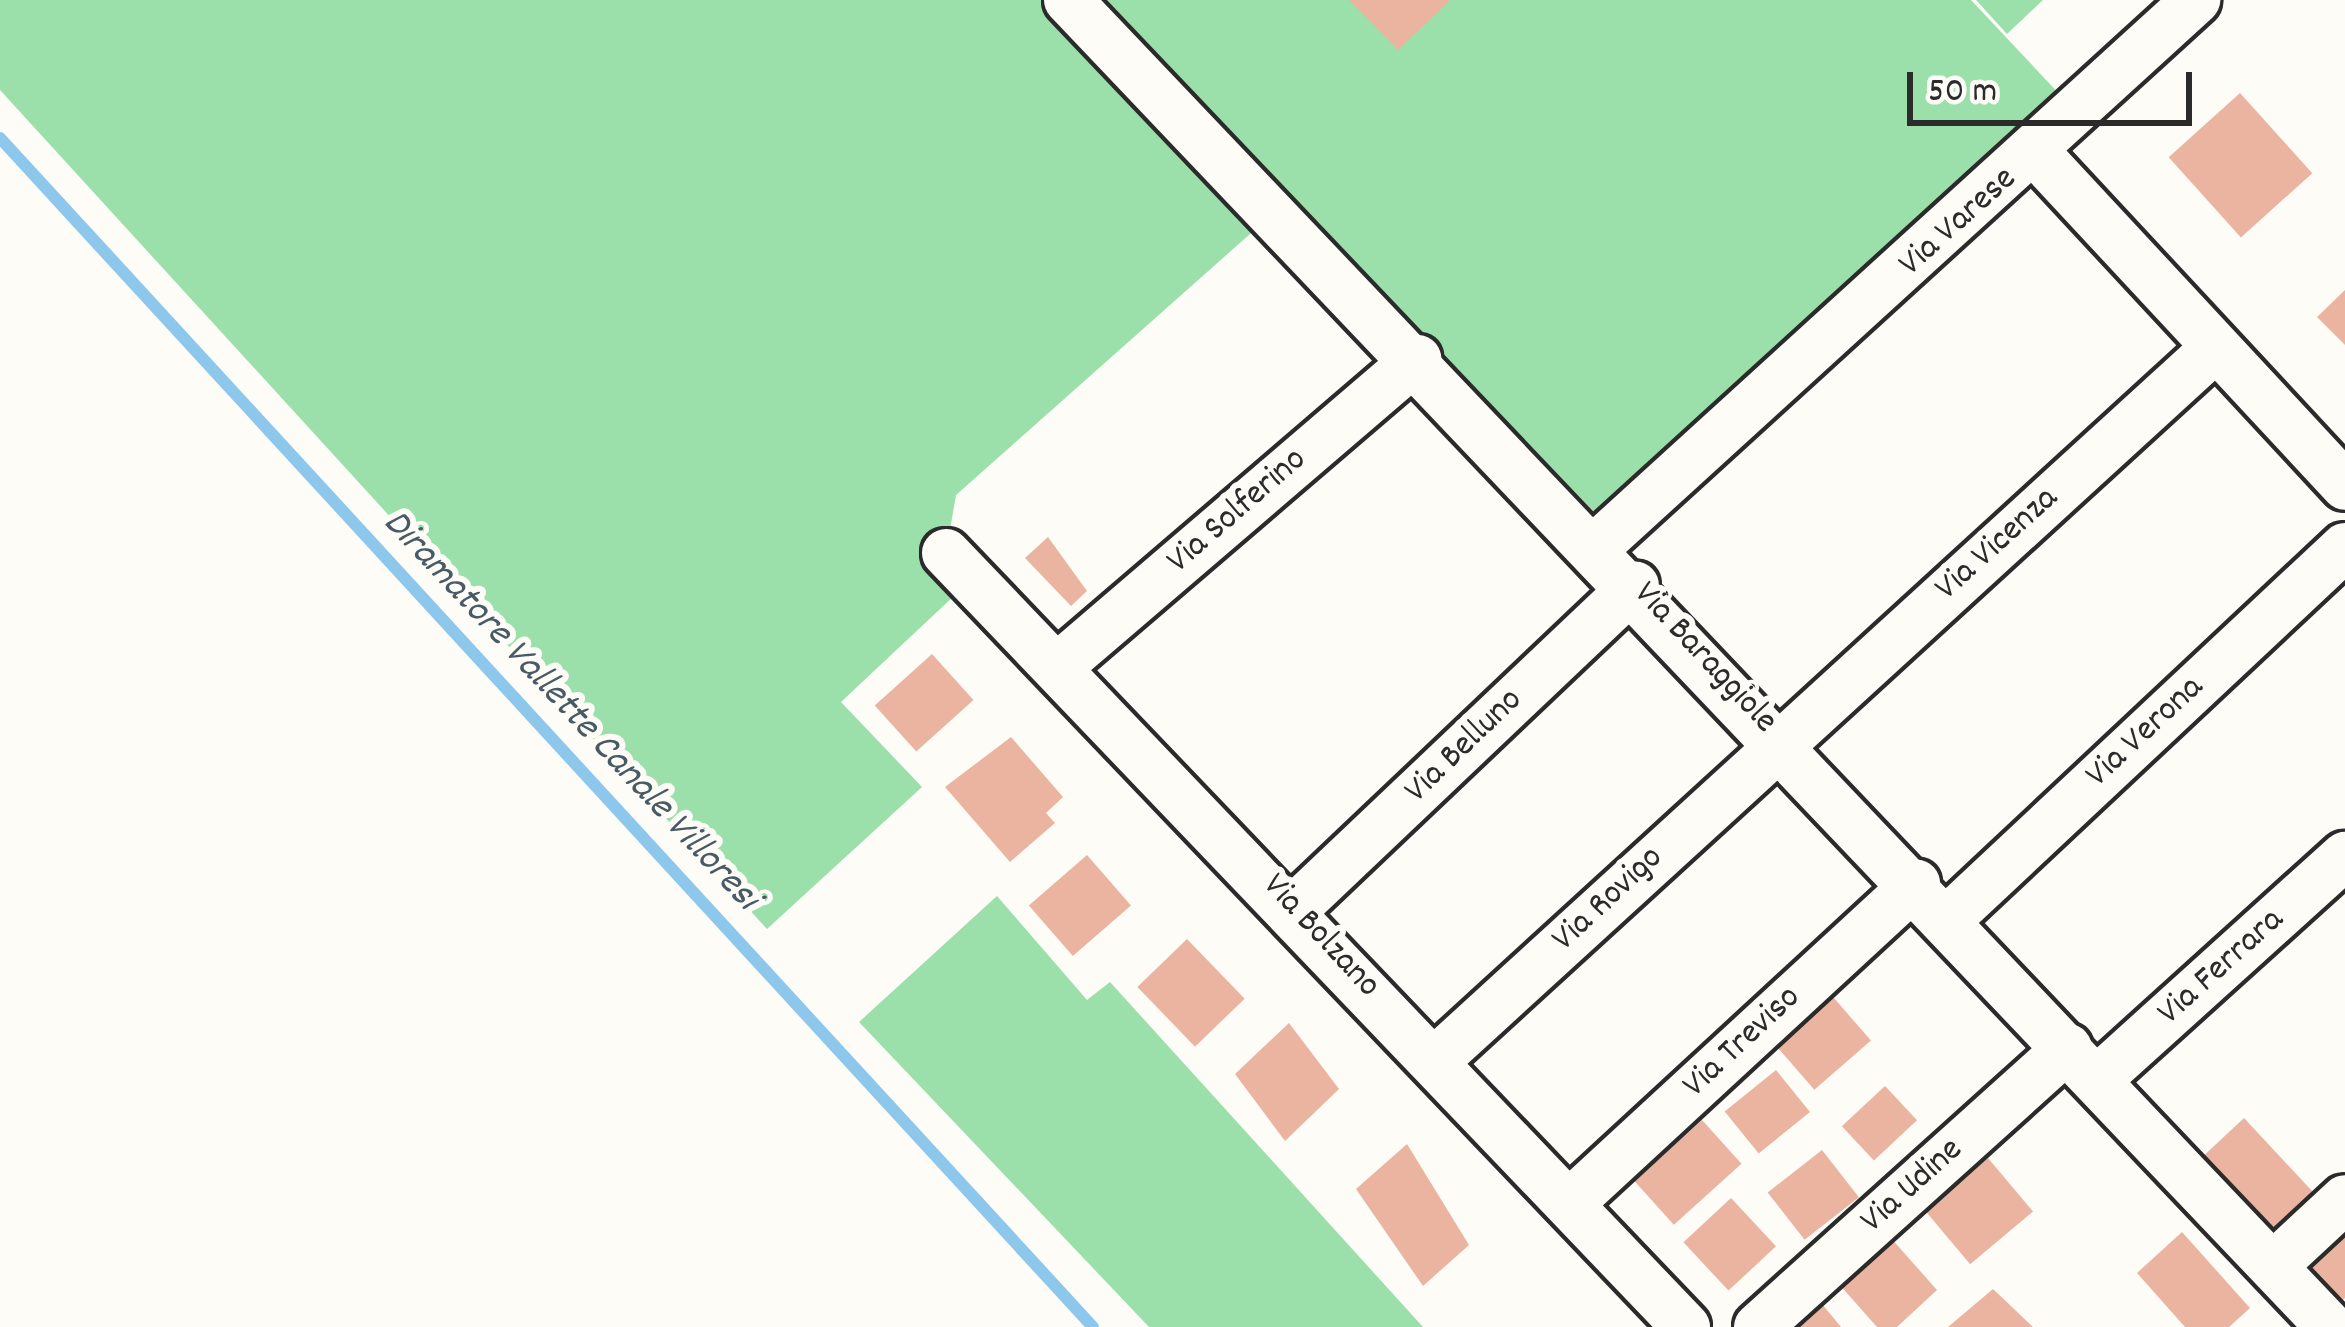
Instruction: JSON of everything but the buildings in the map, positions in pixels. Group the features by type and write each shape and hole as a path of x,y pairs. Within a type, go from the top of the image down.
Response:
{"street":[{"name":"Via Baraggiole","path":"1068,0 1781,740 2273,1266 2311,1320"},
{"path":"2037,154 2196,0"},
{"name":"Via Varese","path":"1597,546 2037,154 2345,486"},
{"name":"Via Vicenza","path":"1781,740 2214,350"},
{"name":"Via Solferino","path":"1059,666 1417,359"},
{"name":"Via Verona","path":"1932,901 2345,547"},
{"name":"Via Bolzano","path":"946,554 1294,909 1686,1327"},
{"name":"Via Belluno","path":"1294,909 1635,585"},
{"name":"Via Rovigo","path":"1436,1060 1781,740"},
{"name":"Via Ferrara","path":"2083,1063 2345,856"},
{"name":"Via Treviso","path":"1570,1203 1932,901"},
{"name":"Via Udine","path":"1758,1327 2083,1063"},
{"path":"2273,1266 2345,1198"}],"green space":[{"path":"0,0 1045,0 1259,226 956,495 946,553 972,579 841,702 922,787 767,929 0,90"},
{"path":"1098,0 1971,0 2063,98 1599,517"},
{"path":"1976,0 2043,0 2007,34"},
{"path":"997,896 1087,1000 1110,982 1423,1327 1149,1327 859,1022"}],"waterway":[{"name":"Diramatore Vallette Canale Villoresi","path":"0,138 1093,1327"}]}
